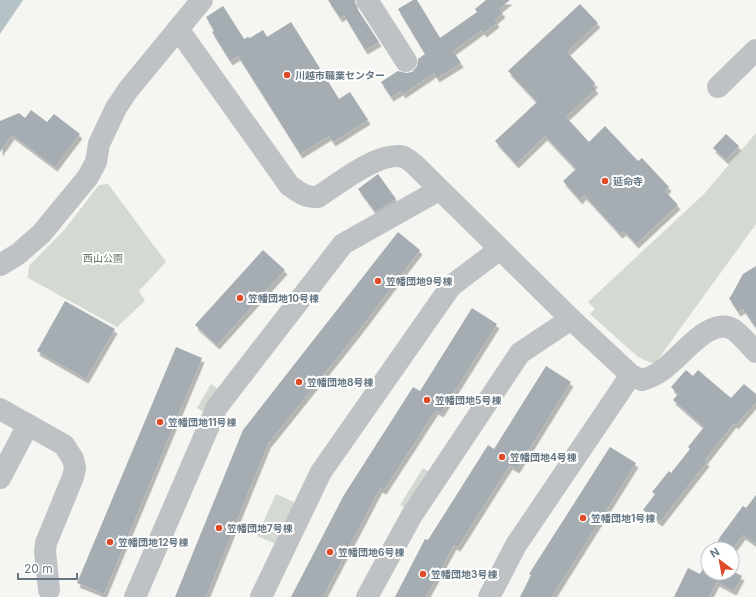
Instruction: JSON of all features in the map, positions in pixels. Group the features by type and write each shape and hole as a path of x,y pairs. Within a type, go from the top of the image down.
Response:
{"street":[{"path":"0,265 18,254 41,234 88,177 96,162 99,144 113,114 128,90 202,0"},
{"path":"366,0 406,60"},
{"path":"178,29 289,185 300,193 308,197 318,196 377,160 393,156 404,157 416,166 571,319 631,375 642,380 651,378 673,361 706,331 724,326 734,330 756,352"},
{"path":"718,87 756,50"},
{"path":"135,597 217,407 343,244 439,190"},
{"path":"261,597 325,466 451,286 500,249"},
{"path":"367,597 412,515 520,353 571,319"},
{"path":"489,597 516,545 631,375"},
{"path":"0,409 64,445 73,459 73,477 46,543 45,551 52,595"},
{"path":"0,478 28,425"}],"green space":[{"path":"756,133 756,224 656,362 651,363 638,357 590,314 595,309 588,302 704,194"},
{"name":"西山公園","path":"108,184 166,262 139,291 145,301 117,327 28,278 29,266 65,229 99,185"},
{"path":"211,384 223,392 210,415 197,408"},
{"path":"423,468 432,474 410,511 400,505"},
{"path":"276,494 296,503 278,545 257,536"}],"shaded area":[{"path":"0,0 23,0 0,34"}],"building":[{"path":"328,0 355,0 356,7 379,42 365,50 344,15 340,18"},
{"path":"413,0 417,0 440,38 477,12 475,9 486,0 510,0 499,9 503,13 495,20 497,23 484,33 482,30 453,51 461,63 437,78 434,73 403,94 401,91 391,97 381,82 398,71 406,73 412,72 417,66 418,59 425,54 398,9"},
{"path":"580,4 598,23 567,52 595,83 593,86 596,89 566,117 589,142 605,126 638,161 642,158 669,187 665,191 678,205 636,244 624,231 620,234 584,195 580,200 563,181 576,169 545,136 516,164 495,141 537,102 508,71"},
{"name":"川越市職業センター","path":"223,6 244,39 248,37 250,38 263,30 267,37 291,22 339,99 350,92 368,120 333,142 329,136 300,154 238,56 230,61 212,32 214,31 206,17"},
{"path":"31,110 47,122 54,114 80,134 55,167 12,135 0,152 0,121 19,113 25,118"},
{"path":"726,134 739,146 726,160 713,148"},
{"path":"378,174 396,199 375,212 358,189"},
{"path":"398,232 420,250 357,333 268,444 206,597 175,597 243,430"},
{"name":"笠幡団地10号棟","path":"263,250 285,270 217,345 195,325"},
{"path":"756,266 756,328 743,309 738,312 729,298 743,274"},
{"path":"65,301 115,329 86,379 37,351"},
{"name":"笠幡団地5号棟","path":"472,308 497,324 441,413 436,410 384,490 380,488 323,597 291,597 344,495 413,387 420,391"},
{"path":"176,347 202,358 104,594 77,583"},
{"name":"笠幡団地4号棟","path":"546,366 571,382 517,469 510,465 458,547 454,545 426,597 395,597 425,539 428,540 488,445 494,449"},
{"path":"686,370 693,376 698,370 731,398 744,384 756,394 756,402 736,425 734,423 705,460 707,462 660,522 643,510 655,494 652,492 669,471 671,473 690,449 688,447 704,427 673,400 678,394 671,387"},
{"name":"笠幡団地1号棟","path":"610,447 636,463 552,597 520,597 531,575 529,574"},
{"path":"756,495 756,544 743,535 739,541 718,541 743,506 746,508"},
{"path":"688,568 700,574 700,581 739,581 734,591 717,582 709,597 674,597"}],"place":[{"name":"川越市職業センター","path":"287,75"},
{"name":"延命寺","path":"605,181"},
{"name":"笠幡団地9号棟","path":"378,281"},
{"name":"笠幡団地10号棟","path":"240,298"},
{"name":"笠幡団地8号棟","path":"299,382"},
{"name":"笠幡団地5号棟","path":"427,400"},
{"name":"笠幡団地11号棟","path":"160,422"},
{"name":"笠幡団地4号棟","path":"502,457"},
{"name":"笠幡団地1号棟","path":"583,518"},
{"name":"笠幡団地7号棟","path":"219,528"},
{"name":"笠幡団地12号棟","path":"110,542"},
{"name":"笠幡団地6号棟","path":"330,552"},
{"name":"笠幡団地3号棟","path":"423,574"}]}
